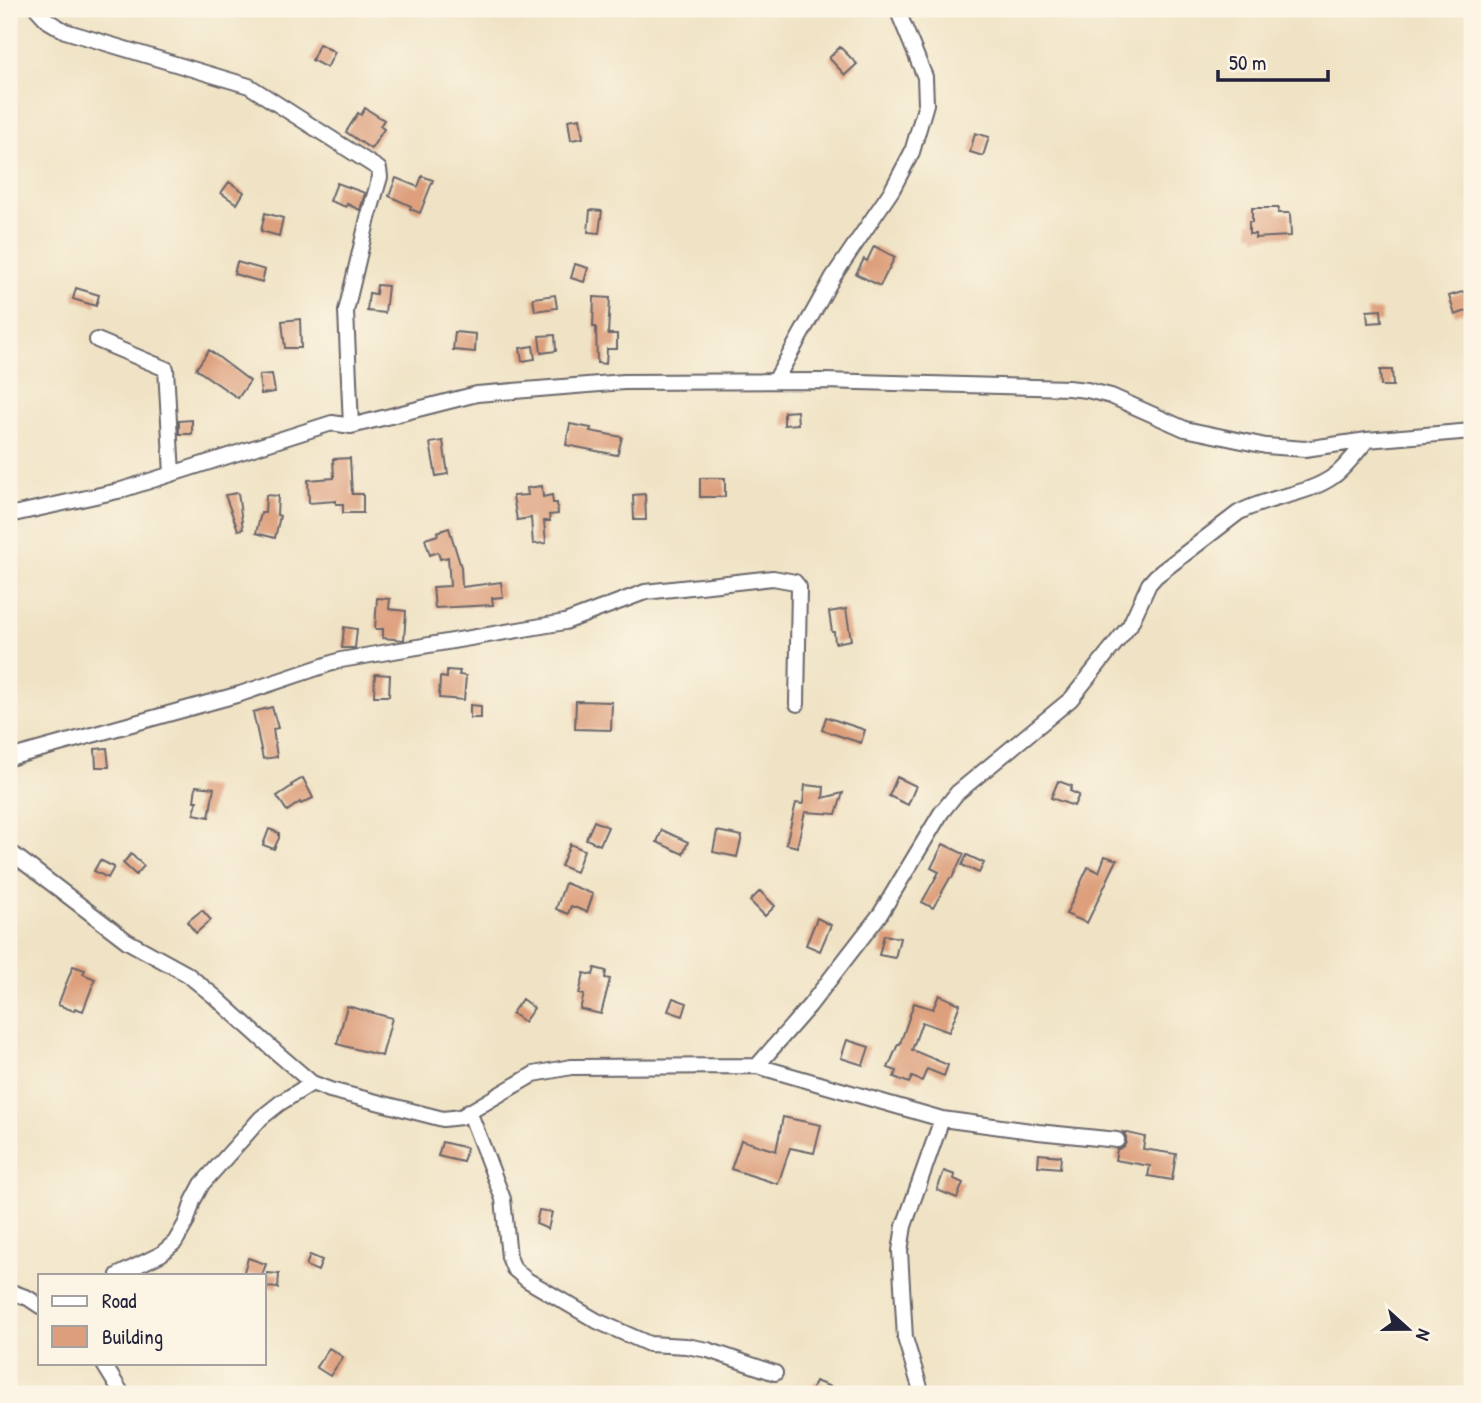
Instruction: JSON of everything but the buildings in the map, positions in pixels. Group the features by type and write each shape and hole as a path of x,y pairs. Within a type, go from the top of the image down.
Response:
{"street":[{"path":"37,9 48,21 65,31 248,86 379,169 380,177 346,311 351,426"},
{"path":"775,382 833,277 892,190 912,152 926,104 925,77 897,9"},
{"path":"97,340 166,369 172,474"},
{"path":"9,514 118,491 332,423 351,426 477,394 625,382 824,381 1068,388 1111,396 1185,429 1266,446 1305,449 1367,440 1472,431"},
{"path":"757,1066 810,1005 881,913 941,813 957,793 1071,699 1130,625 1149,584 1156,576 1249,506 1314,487 1335,475 1367,440"},
{"path":"9,758 240,694 341,660 565,622 645,592 773,578 795,582 799,587 797,705"},
{"path":"9,851 127,941 187,974 312,1083 330,1090 443,1119 461,1117 534,1074 571,1067 757,1066 942,1119 1117,1140"},
{"path":"120,1274 161,1254 175,1242 202,1184 261,1118 312,1083"},
{"path":"469,1111 503,1199 509,1257 514,1269 527,1280 597,1321 649,1343 708,1350 775,1373"},
{"path":"922,1394 905,1338 901,1251 904,1226 942,1119"},
{"path":"9,1291 38,1305"},
{"path":"104,1364 122,1394"}]}
